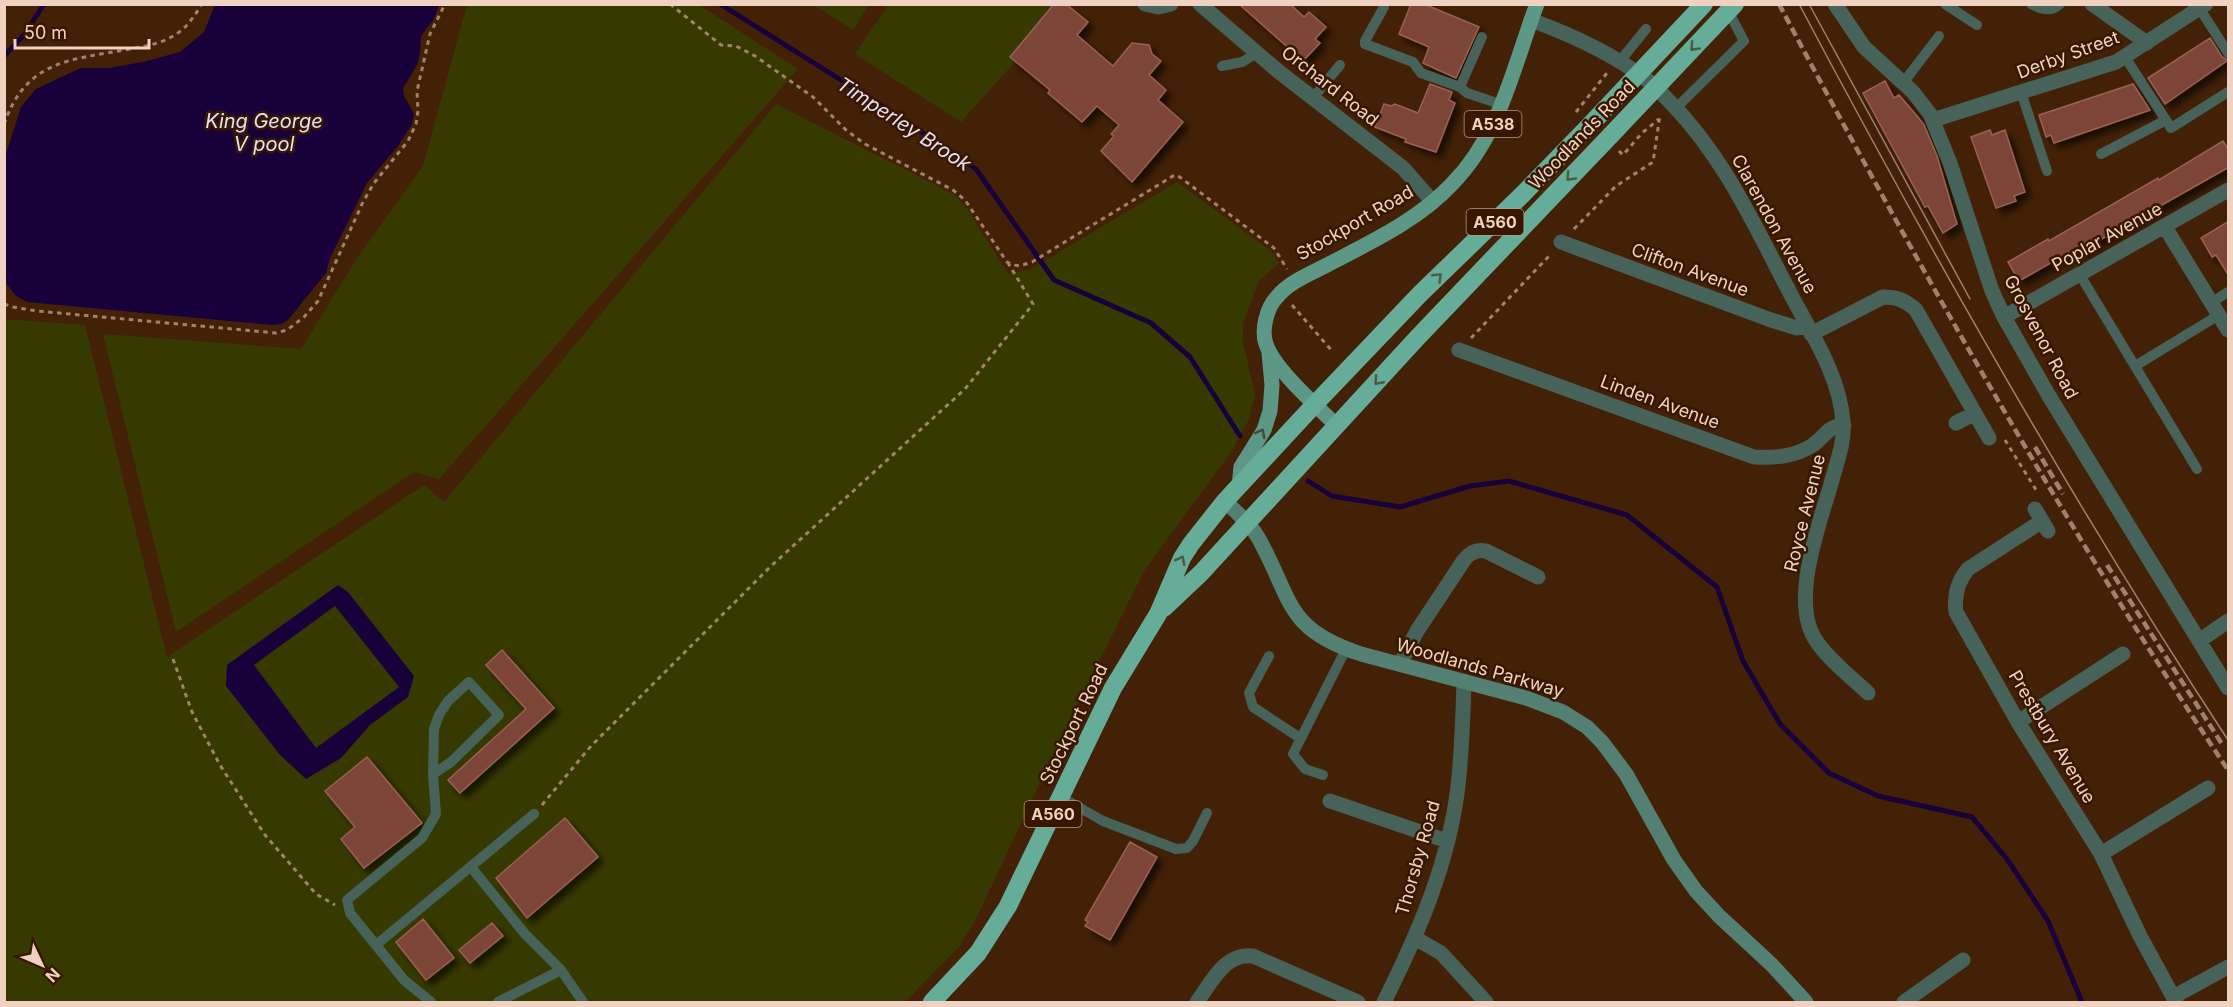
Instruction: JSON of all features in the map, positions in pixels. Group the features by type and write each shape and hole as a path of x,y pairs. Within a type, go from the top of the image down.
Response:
{"highway":[{"name":"Woodlands Road","path":"1315,404 1420,294 1592,124 1704,4"},
{"name":"Woodlands Road","path":"1337,426 1417,338 1735,4"},
{"name":"Stockport Road","path":"932,1002 968,965 1008,906 1113,688 1158,614 1182,558 1225,501 1315,404"},
{"name":"Stockport Road","path":"1158,614 1201,573 1337,426"}],"main road":[{"name":"Stockport Road","path":"1239,486 1241,467 1264,430 1270,411 1272,384 1264,330 1276,297 1296,282 1395,228 1433,202 1456,180 1484,144 1503,105 1536,4"},
{"path":"1269,352 1284,372 1337,426"}],"street":[{"path":"1145,4 1158,7 1171,4"},
{"name":"Orchard Road","path":"1200,4 1313,98 1403,168 1433,202"},
{"path":"2096,6 2147,43"},
{"name":"Derby Street","path":"1933,120 2125,57 2203,7"},
{"name":"Grosvenor Road","path":"1843,8 1868,52 1903,82 1933,120 1950,163 1992,291 2004,317 2055,406 2229,688"},
{"name":"Clarendon Avenue","path":"1531,20 1568,33 1620,61 1649,81 1693,126 1734,186 1809,330"},
{"name":"Poplar Avenue","path":"2004,317 2229,190"},
{"path":"2165,227 2229,330"},
{"name":"Clifton Avenue","path":"1561,242 1771,320 1809,330"},
{"path":"1809,330 1883,297 1895,297 1907,302 1916,310 1989,438"},
{"name":"Royce Avenue","path":"1809,330 1838,388 1844,425 1841,448 1811,556 1805,602 1809,629 1816,642 1868,693"},
{"name":"Linden Avenue","path":"1459,350 1754,457 1779,458 1797,453 1814,444 1833,426 1844,425"},
{"path":"1956,423 1975,413"},
{"name":"Woodlands Parkway","path":"1225,501 1258,538 1299,620 1314,633 1346,649 1546,704 1576,718 1594,732 1626,774 1686,878 1719,916 1772,965 1806,1002"},
{"name":"Prestbury Avenue","path":"2042,520 1968,569 1959,582 1956,612 2018,722 2101,854 2174,1000"},
{"path":"1400,664 1417,631 1464,560 1472,552 1486,551 1538,577"},
{"path":"2199,641 2229,621"},
{"path":"2018,722 2123,654"},
{"name":"Thorsby Road","path":"1384,1002 1432,894 1448,841 1458,788 1464,681"},
{"path":"2101,854 2208,788"},
{"path":"1330,801 1448,841"},
{"path":"1414,938 1441,953 1486,1002"},
{"path":"1197,1002 1226,964 1235,957 1247,955 1358,1002"},
{"path":"1904,1002 1963,960"},
{"path":"2174,1000 2229,967"}],"lane":[{"path":"1676,108 1743,41 1725,4"},
{"path":"1945,4 1977,25"},
{"path":"2031,4 2048,10 2060,4"},
{"path":"1384,7 1365,44 1413,62 1421,73 1460,87 1467,93 1503,105"},
{"path":"2203,7 2229,53"},
{"path":"1620,61 1646,29"},
{"path":"1903,82 1939,36"},
{"path":"1460,87 1482,37"},
{"path":"1222,66 1242,62 1257,52"},
{"path":"2125,57 2171,128 2229,92"},
{"path":"1313,98 1340,64"},
{"path":"2021,92 2047,171"},
{"path":"2101,154 2166,120"},
{"path":"2080,274 2197,468"},
{"path":"2135,366 2215,309 2229,292"},
{"path":"1323,775 1305,769 1293,754 1346,649"},
{"path":"1269,656 1249,693 1253,707 1300,738"},
{"path":"431,1002 404,980 350,913 347,900 422,838 436,814 433,774 434,729 448,701 469,682 498,715 451,762 433,774"},
{"path":"1061,797 1102,821 1176,849 1187,848 1207,813"},
{"path":"376,945 534,814"},
{"path":"471,867 525,934 561,970 583,1002"},
{"path":"498,1002 561,970"}],"path":[{"path":"4,124 11,104 28,82 39,73 58,63 164,41 185,27 202,4"},
{"path":"4,304 37,311 240,330 276,333 287,330 304,317 318,301 363,202 374,183 408,141 416,124 417,91 430,34 445,4"},
{"path":"534,814 591,746 762,576 965,389 1033,304 965,200 953,190 865,144 846,130 813,97 755,56 736,46 721,45 670,4"},
{"path":"1575,112 1596,87"},
{"path":"1459,350 1616,186 1653,162 1661,118 1658,108"},
{"path":"1623,155 1642,133 1661,118"},
{"path":"1007,262 1019,267 1035,260 1178,175 1274,248 1296,282"},
{"path":"1281,292 1333,352"},
{"path":"1989,438 2006,440 2040,497 2042,520"},
{"path":"173,659 192,712 220,765 265,835 316,894 350,913"}],"shaded area":[{"path":"467,5 699,5 798,69 439,479 414,472 176,632 103,334 301,349 357,258 423,166"},
{"path":"814,5 869,5 853,30"},
{"path":"888,5 1066,5 961,122 855,54"},
{"path":"776,104 955,195 966,207 1008,274 1031,269 1177,182 1271,251 1279,263 1259,281 1243,323 1243,342 1255,395 1249,419 1234,448 1144,571 1066,728 975,921 959,947 905,1002 5,1002 4,319 85,325 167,657 424,485 444,502"}],"water":[{"name":"King George V pool","path":"215,5 439,5 434,19 421,36 417,65 403,88 404,96 414,114 412,124 398,146 367,183 330,258 326,273 288,320 272,325 27,302 16,296 5,282 5,157 21,107 36,89 81,68 109,68 180,52 204,32"},
{"path":"338,585 348,592 414,676 408,697 370,725 341,758 306,779 280,755 226,686 227,665","holes":["335,606 399,687 316,748 254,665"]}],"building":[{"path":"1054,4 1066,4 1088,22 1077,35 1113,66 1132,43 1149,45 1152,54 1161,61 1149,75 1166,90 1158,100 1183,122 1132,182 1101,151 1114,136 1111,134 1119,125 1097,106 1082,122 1048,93 1050,90 1010,57"},
{"path":"1239,4 1290,4 1304,17 1309,12 1326,27 1315,39 1320,43 1303,61"},
{"path":"1411,4 1424,4 1479,27 1456,78 1423,63 1429,47 1399,34"},
{"path":"2210,38 2222,57 2228,60 2165,104 2148,78"},
{"path":"1885,81 1894,98 1899,95 1924,125 1937,156 1957,224 1943,233 1928,206 1925,207 1863,93"},
{"path":"1430,84 1452,92 1449,100 1455,103 1436,152 1405,142 1406,139 1375,127 1384,104 1391,106 1395,104 1418,113"},
{"path":"2133,84 2150,110 2054,143 2051,135 2046,137 2039,115"},
{"path":"1990,130 1992,135 2005,130 2025,192 2014,196 2016,201 1996,208 1971,137"},
{"path":"2223,141 2229,150 2229,167 2077,253 2075,249 2019,281 2008,262 2158,178 2159,180"},
{"path":"2229,221 2229,276 2216,255 2212,257 2201,238"},
{"path":"502,650 554,708 460,793 448,780 526,709 486,665"},
{"path":"367,757 422,823 364,868 341,839 355,827 325,791"},
{"path":"565,818 598,857 527,918 496,878"},
{"path":"1130,842 1157,857 1110,940 1085,926 1088,922 1085,920"},
{"path":"423,919 454,958 426,980 396,942"},
{"path":"492,923 503,936 470,963 459,950"}],"waterway":[{"name":"Timperley Brook","path":"4,56 24,35 44,4"},
{"name":"Timperley Brook","path":"720,4 884,107 976,169 1054,280 1151,323 1190,357 1240,436"},
{"name":"Timperley Brook","path":"1308,481 1332,496 1400,507 1470,486 1509,481 1627,515 1717,587 1743,661 1780,724 1829,773 1878,796 1972,817 2007,859 2048,921 2082,1002"}],"tram line":[{"path":"1799,4 1900,191 2005,377 2114,560 2228,740"},
{"path":"1809,4 1970,299"}],"railway":[{"path":"1779,4 1939,297 2050,489 2228,770"},
{"path":"2035,447 2063,494"},
{"path":"2107,565 2222,744"}]}
